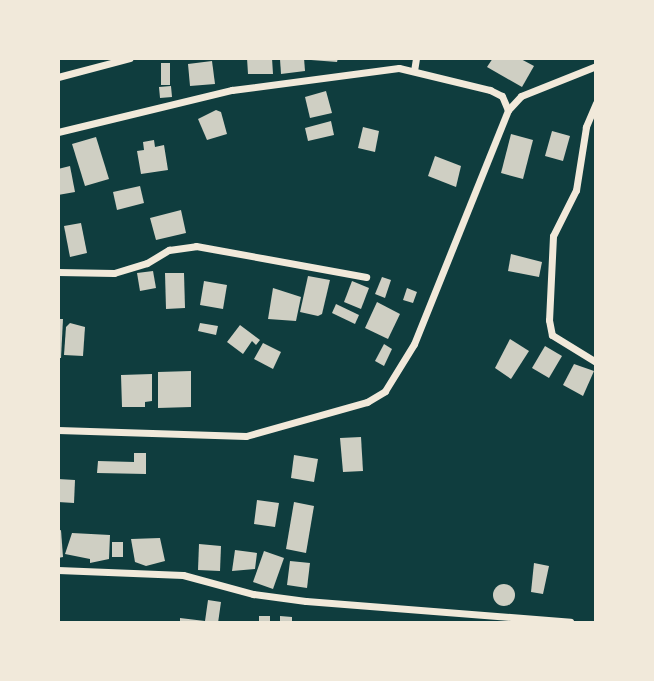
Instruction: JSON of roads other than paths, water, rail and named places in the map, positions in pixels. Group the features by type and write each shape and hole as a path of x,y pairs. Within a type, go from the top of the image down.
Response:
{"street":[{"path":"58,76 130,58"},
{"path":"414,71 416,58"},
{"path":"58,430 246,436 367,402 385,391 414,344 508,110 521,96 596,67"},
{"path":"58,132 275,82 349,71 414,71 490,90 502,96 508,110"},
{"path":"596,103 586,127 576,190 554,236 549,320 552,335 596,362"},
{"path":"58,272 114,273 147,263 169,250 196,246 366,277"},
{"path":"58,570 183,575 253,594 293,599 570,622"}]}
